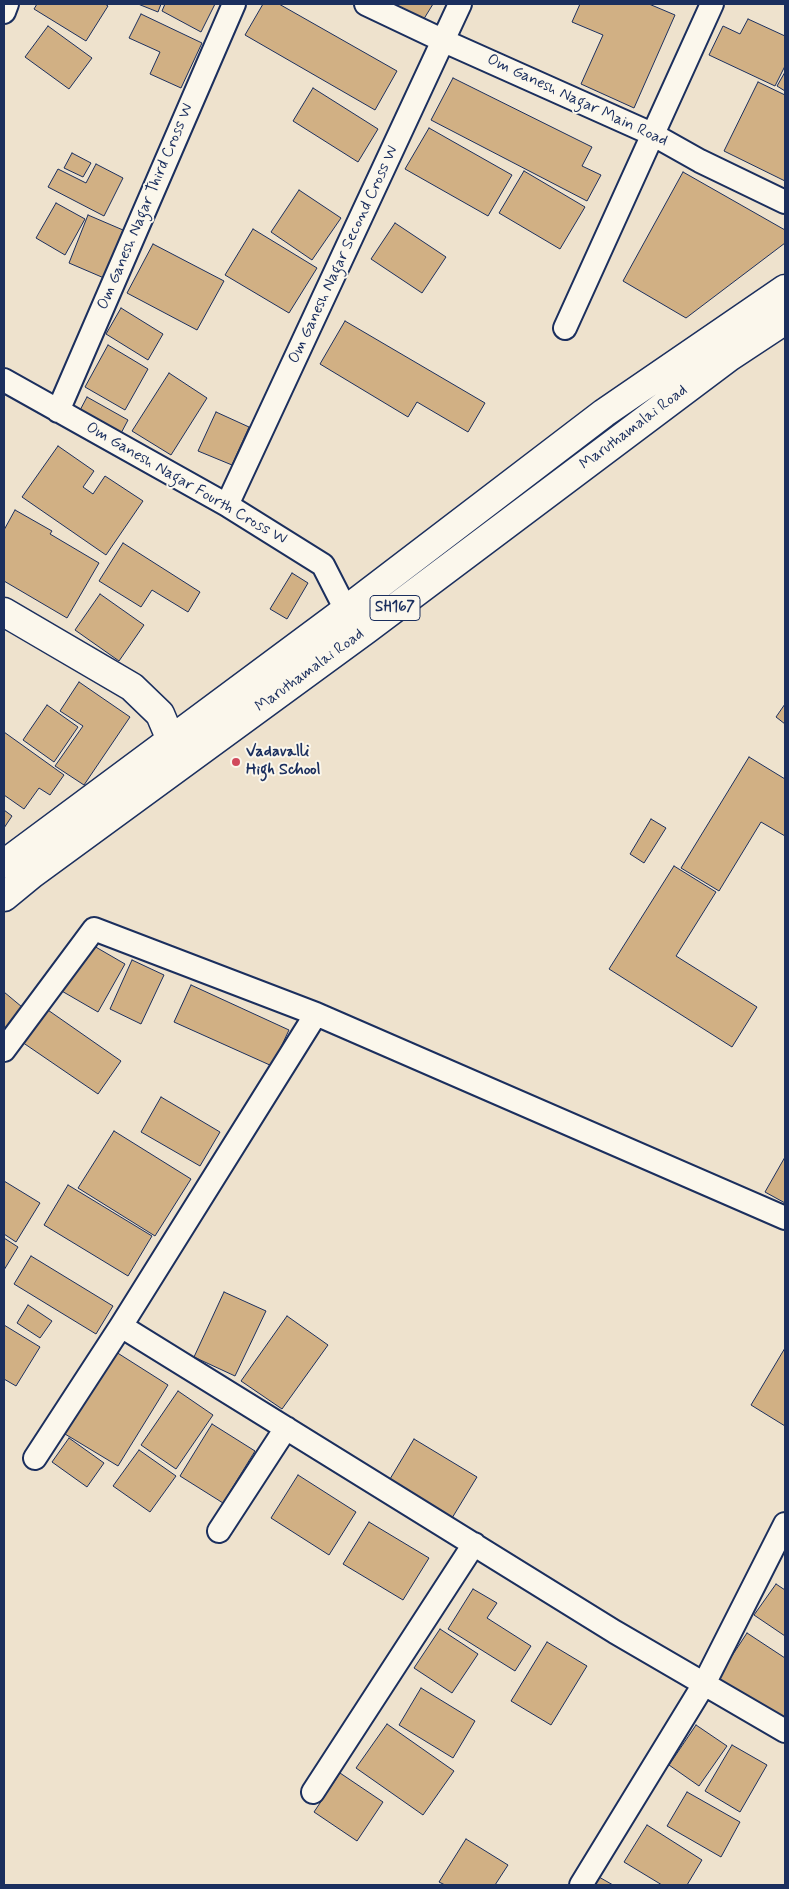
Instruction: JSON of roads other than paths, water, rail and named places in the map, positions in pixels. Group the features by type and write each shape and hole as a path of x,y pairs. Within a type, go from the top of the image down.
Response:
{"main road":[{"name":"Maruthamalai Road","path":"4,897 346,610 604,413 785,289"},
{"name":"Maruthamalai Road","path":"4,864 178,750 352,641 729,357 785,320"},
{"path":"4,612 132,687 160,714 178,750"}],"street":[{"path":"4,12 7,4"},
{"name":"Om Ganesh Nagar Third Cross W","path":"58,411 234,4"},
{"name":"Om Ganesh Nagar Main Road","path":"366,4 652,134 700,161 785,202"},
{"name":"Om Ganesh Nagar Second Cross W","path":"227,505 460,4"},
{"path":"565,328 712,4"},
{"name":"Om Ganesh Nagar Fourth Cross W","path":"4,380 227,505 324,565 346,610 352,641"},
{"path":"4,1050 94,929 316,1014 785,1218"},
{"path":"35,1458 121,1326 316,1014"},
{"path":"121,1326 615,1632 785,1731"},
{"path":"219,1530 286,1428"},
{"path":"581,1885 704,1684 785,1524"},
{"path":"313,1792 474,1544"}],"place":[{"name":"Vadavalli High School","path":"236,762"}]}
